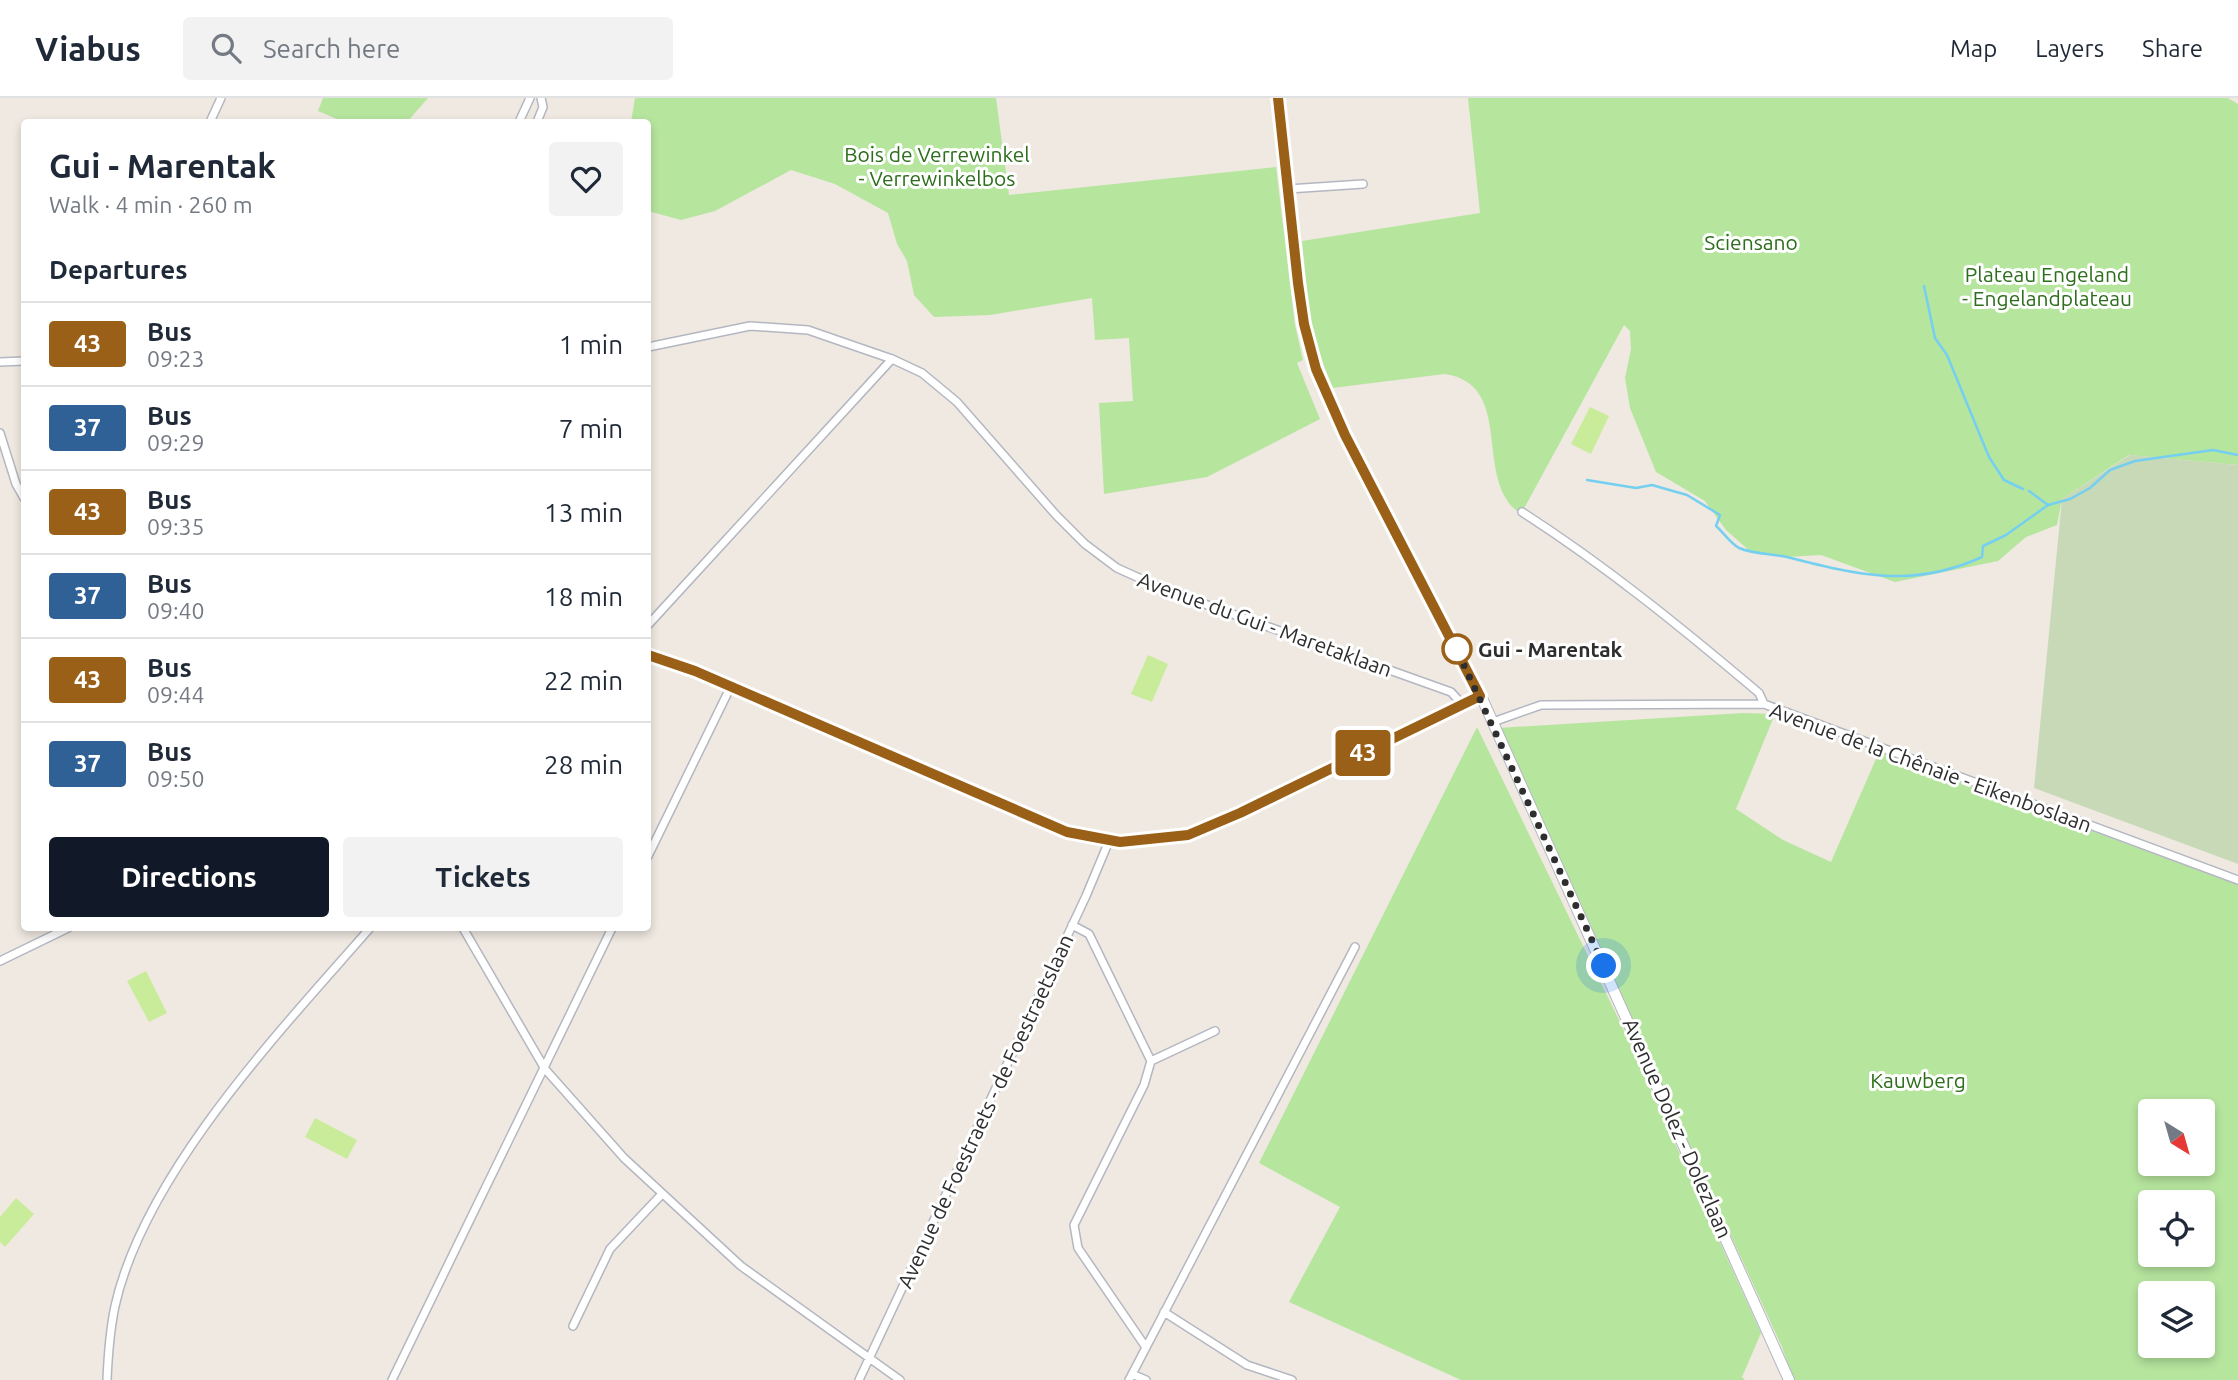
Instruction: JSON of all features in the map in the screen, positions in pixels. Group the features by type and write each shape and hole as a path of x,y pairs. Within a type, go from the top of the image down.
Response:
{"street":[{"path":"211,119 221,98"},
{"path":"520,119 530,98"},
{"path":"538,119 544,107 541,98"},
{"name":"Avenue Dolez - Dolezlaan","path":"1278,98 1304,324 1316,369 1345,435 1493,722 1768,1327 1789,1380"},
{"path":"1288,189 1363,184"},
{"name":"Avenue du Gui - Maretaklaan","path":"651,346 750,326 808,330 892,359 922,373 957,402 1056,516 1085,544 1117,568 1168,592 1451,692 1463,705"},
{"path":"651,622 892,359"},
{"path":"0,362 21,361"},
{"path":"0,433 21,493"},
{"path":"1522,512 1590,555 1611,575 1657,606 1759,693 1764,704"},
{"path":"651,656 731,686 1067,832 1109,841 1159,840 1216,825 1480,696"},
{"path":"651,850 731,686"},
{"name":"Avenue de la Chênaie - Eikenboslaan","path":"1493,722 1541,705 1764,704 2238,880"},
{"name":"Avenue de Foestraets - de Foestraetslaan","path":"859,1380 1109,841"},
{"path":"1072,925 1089,934 1152,1061 1144,1085 1074,1226 1078,1248 1146,1346"},
{"path":"0,961 62,931"},
{"path":"107,1380 116,1305 156,1205 235,1085 367,931"},
{"path":"465,931 545,1069 588,1120 661,1195 741,1266 900,1380"},
{"path":"392,1380 611,931"},
{"path":"1146,1380 1131,1377 1355,947"},
{"path":"1152,1061 1215,1031"},
{"path":"573,1326 610,1249 661,1195"},
{"path":"1164,1312 1247,1365 1292,1380"}],"green space":[{"path":"323,98 428,98 410,119 337,119 318,111"},
{"name":"Bois de Verrewinkel - Verrewinkelbos","path":"635,98 996,98 1009,195 1276,167 1295,325 1303,360 1297,363 1320,419 1207,477 1104,494 1099,403 1133,401 1129,338 1095,340 1092,298 990,315 934,317 914,295 907,261 897,244 888,213 835,184 791,170 715,211 681,220 651,212 651,119 632,119"},
{"name":"Plateau Engeland - Engelandplateau","path":"1468,98 2228,98 2238,104 2238,465 2129,455 2062,499 2057,525 2026,537 1998,561 1895,582 1821,555 1787,557 1752,553 1726,530 1705,501 1656,472 1630,408 1625,378 1631,349 1630,331 1624,325 1521,514 1506,499 1498,480 1488,414 1480,396 1467,382 1445,374 1332,388 1311,329 1302,241 1480,213"},
{"path":"1590,407 1609,416 1591,454 1571,444"},
{"path":"2130,455 2238,465 2238,864 2034,788 2062,499"},
{"path":"1148,655 1168,664 1152,702 1131,694"},
{"name":"Kauwberg","path":"1743,713 1775,714 1736,809 1783,840 1831,862 1879,752 2238,885 2238,1380 1794,1380 1782,1347 1498,728"},
{"path":"1477,727 1621,1024 1761,1333 1742,1377 1745,1380 1461,1380 1289,1302 1340,1207 1259,1163"},
{"path":"146,971 167,1013 149,1022 127,981"},
{"path":"315,1118 357,1140 347,1159 305,1137"},
{"path":"16,1198 34,1214 5,1247 0,1242 0,1217"}],"waterway":[{"path":"1924,286 1935,338 1947,355 1989,457 2004,480 2023,489"},
{"path":"1587,480 1636,488 1652,485 1687,495 1720,515 1716,526 1733,544 1744,550 1861,573 1908,576 1956,567 1982,557 1983,546 2006,535 2048,505 2070,499 2090,488 2110,470 2135,461 2213,450 2238,455"},
{"path":"2029,491 2048,505"}],"bus line":[{"name":"43","path":"651,655 695,671 1067,832 1120,842 1188,835 1216,825 1480,696 1345,435 1316,369 1304,324 1298,283 1278,98"}],"place":[{"name":"Gui - Marentak","path":"1457,649"}],"route":[{"path":"1457,649 1455,646 1604,966"}],"park label":[{"name":"Sciensano","path":"1751,242"}]}
